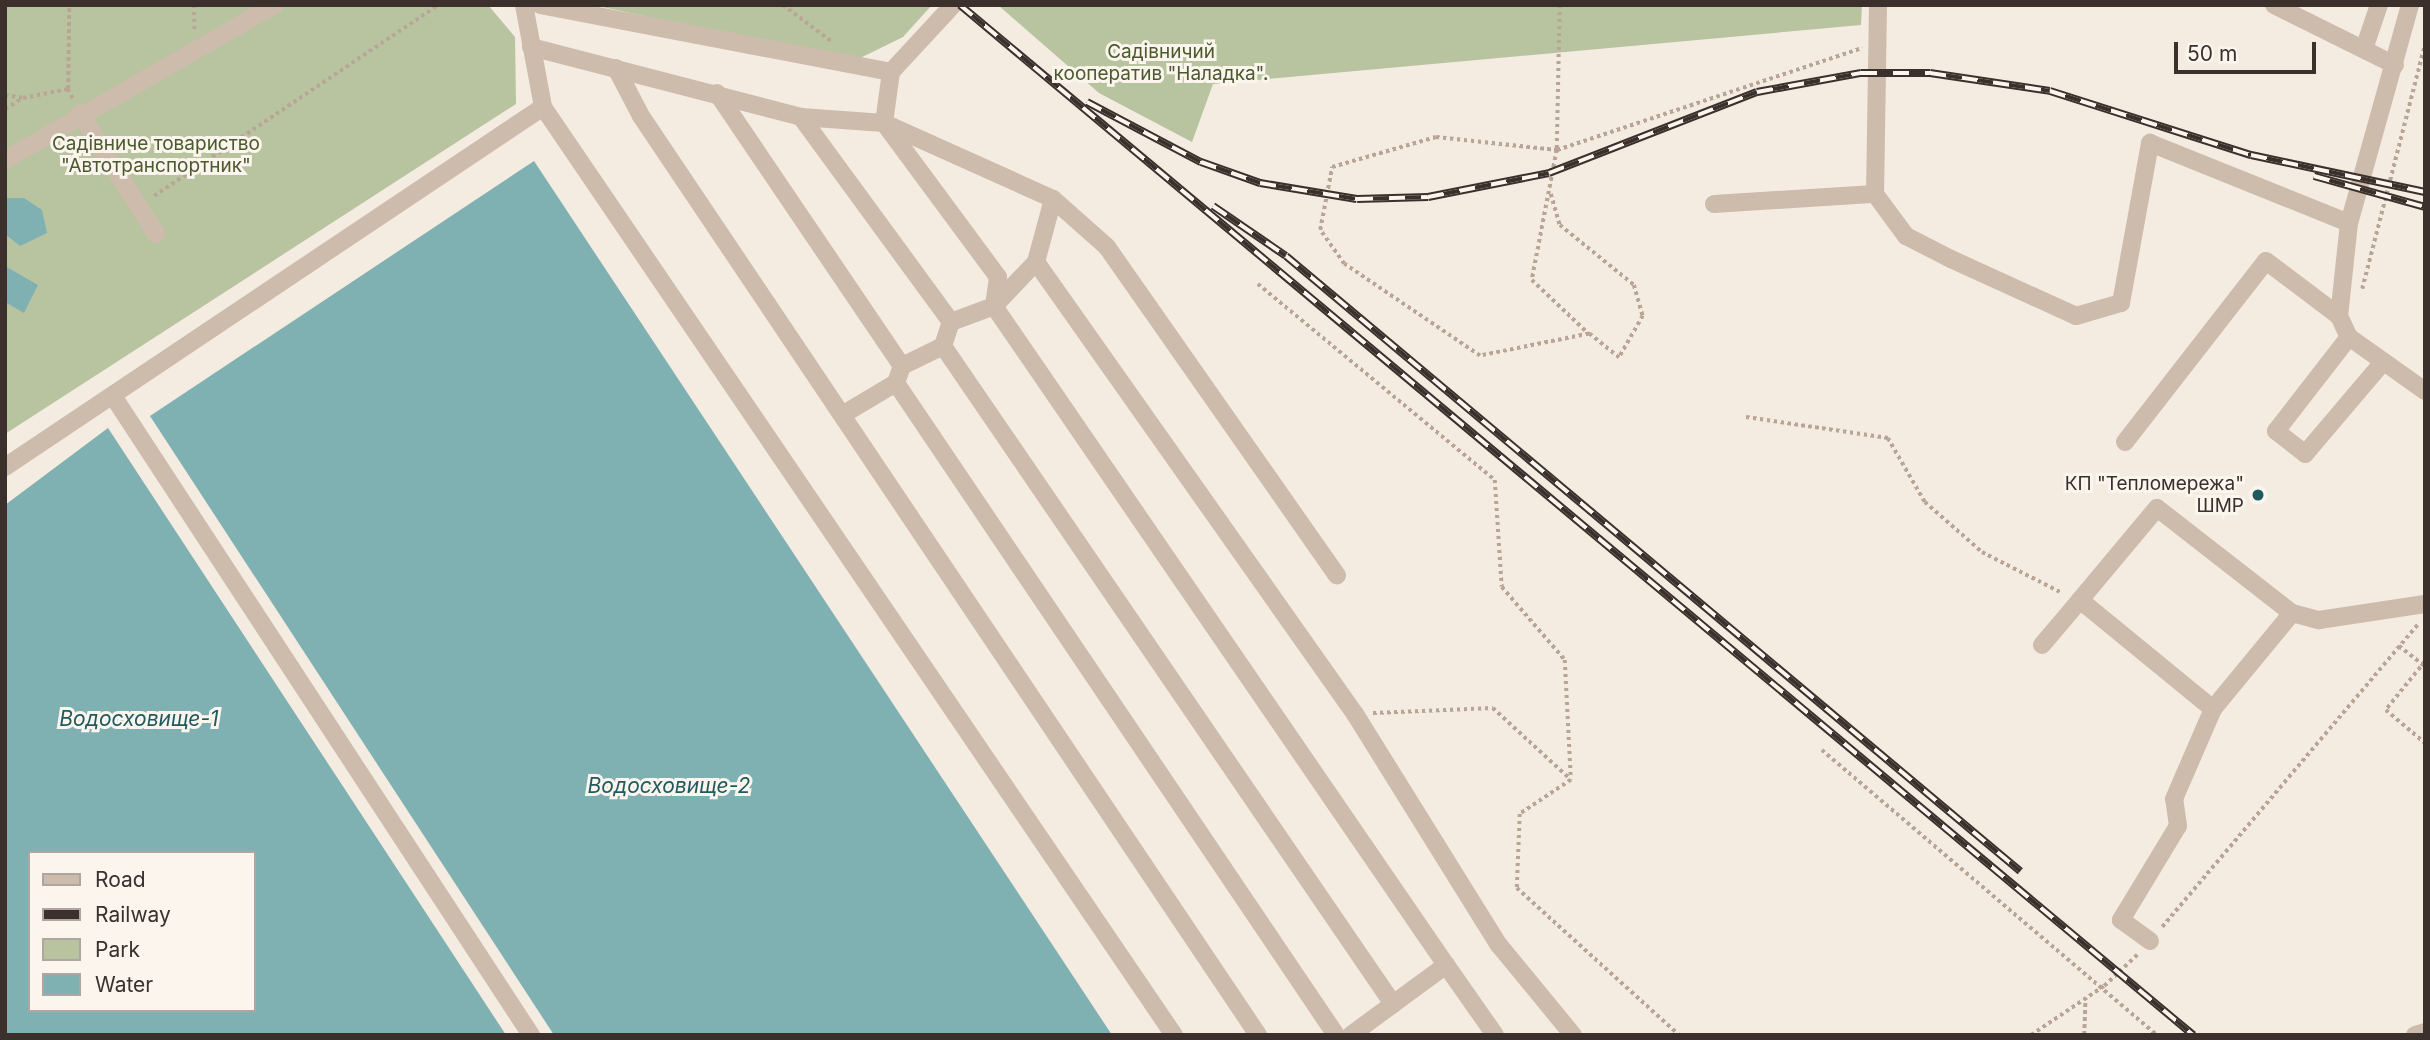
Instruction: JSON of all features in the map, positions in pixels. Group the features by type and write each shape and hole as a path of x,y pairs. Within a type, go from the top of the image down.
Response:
{"lane":[{"path":"5,160 80,113 275,5"},
{"path":"524,5 543,107 1174,1035"},
{"path":"540,5 891,72"},
{"path":"953,5 891,72 884,123 998,277 994,306 1495,1035"},
{"path":"1878,5 1874,194 1906,236 2076,316 2121,303 2150,143 2349,223"},
{"path":"2274,5 2395,65"},
{"path":"2364,49 2379,5"},
{"path":"2339,316 2349,223 2410,5"},
{"path":"531,47 717,93 801,117 884,123 1054,199 1107,247 1337,576"},
{"path":"616,68 842,415 1258,1035"},
{"path":"717,93 899,374 1336,1035"},
{"path":"5,467 543,107"},
{"path":"80,113 156,234"},
{"path":"801,117 951,322"},
{"path":"1714,204 1874,194"},
{"path":"951,322 994,306 1036,262 1054,199"},
{"path":"2125,442 2266,261 2339,316 2349,337 2425,391"},
{"path":"1036,262 1355,714 1499,945 1573,1035"},
{"path":"842,415 943,346 951,322"},
{"path":"2349,337 2276,431 2305,454 2383,362"},
{"path":"943,346 1393,1004"},
{"path":"113,396 531,1035"},
{"path":"2042,645 2157,508 2292,613 2319,620 2425,604"},
{"path":"2081,600 2213,709"},
{"path":"2150,941 2121,920 2178,826 2174,799 2213,709 2292,613"},
{"path":"1351,1035 1373,1028 1393,1004 1446,965"},
{"path":"2415,1035 2425,1032"}],"path":[{"path":"69,5 68,89 80,113"},
{"path":"194,5 196,50"},
{"path":"137,207 438,5"},
{"path":"1551,194 1560,225 1634,285 1643,316 1619,358 1532,281 1551,194 1557,150 1560,5"},
{"path":"1589,334 1480,356 1344,264 1320,230 1332,167 1436,137 1557,150 1877,43"},
{"path":"2358,303 2425,44"},
{"path":"5,109 23,98 68,89"},
{"path":"5,95 23,98"},
{"path":"1258,284 1495,480 1502,587 1565,660 1571,780"},
{"path":"1746,416 1888,438 1925,502 1982,552 2034,583 2081,600"},
{"path":"2031,1035 2104,986 2150,941 2425,616"},
{"path":"2399,646 2424,664 2386,710 2425,743"},
{"path":"1355,714 1493,708 1571,780"},
{"path":"1822,750 2104,986 2157,1035"},
{"path":"1571,780 1520,814 1517,888 1679,1035"},
{"path":"2084,1035 2085,998"}],"green space":[{"name":"Садівниче товариство \"Автотранспортник\"","path":"5,5 488,5 515,37 516,104 5,434"},
{"path":"593,5 931,6 903,37 854,61"},
{"name":"Садівничий кооператив \"Наладка\".","path":"998,5 1862,5 1861,25 1213,84 1192,142 1099,93"}],"water":[{"name":"Водосховище-2","path":"534,161 1112,1035 554,1035 150,416"},
{"path":"5,198 24,198 42,210 47,233 20,246 5,234"},
{"path":"5,266 38,285 24,313 5,302"},
{"name":"Водосховище-1","path":"108,428 506,1035 5,1035 5,505"}],"railway":[{"path":"960,5 2193,1035"},
{"path":"1087,102 1201,162 1260,183 1357,199 1428,197 1549,173 1757,92 1861,73 1930,73 2050,91 2251,155 2425,192"},
{"path":"2314,176 2425,207"},
{"path":"1213,206 1286,256 2020,871"}],"place":[{"name":"КП \"Тепломережа\" ШМР","path":"2258,495"}]}
